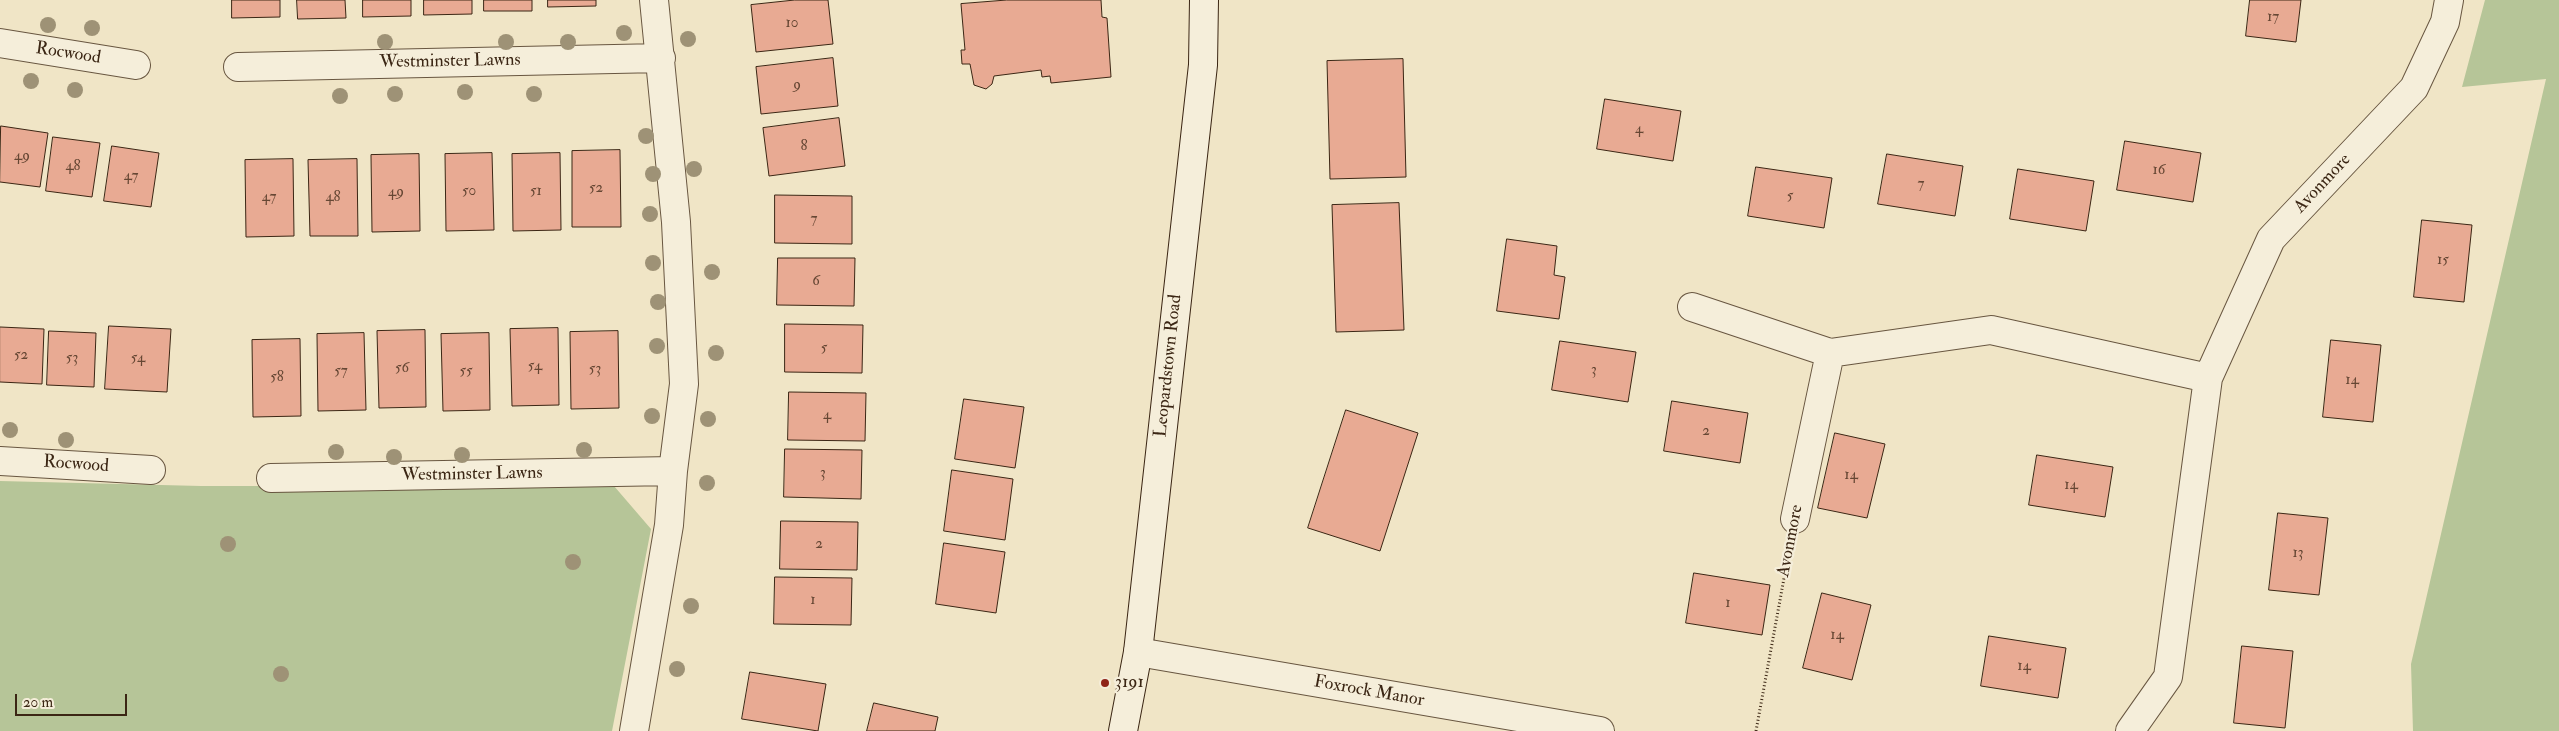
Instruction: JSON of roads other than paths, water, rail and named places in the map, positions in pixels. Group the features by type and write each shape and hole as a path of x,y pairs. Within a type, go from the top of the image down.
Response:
{"street":[{"path":"634,731 669,525 673,471 684,384 676,222 654,0"},
{"name":"Leopardstown Road","path":"1123,731 1138,652 1203,65 1204,0"},
{"name":"Avonmore","path":"2130,731 2168,677 2208,378 2271,239 2414,88 2445,22 2449,0"},
{"name":"Rocwood","path":"0,43 136,65"},
{"name":"Westminster Lawns","path":"238,66 661,58"},
{"path":"1692,308 1830,353 1991,330 2208,378"},
{"name":"Avonmore","path":"1795,519 1830,353"},
{"name":"Rocwood","path":"0,460 152,470"},
{"name":"Westminster Lawns","path":"271,478 673,471"},
{"name":"Foxrock Manor","path":"1138,652 1600,731"}],"place":[{"name":"3191","path":"1105,683"}]}
